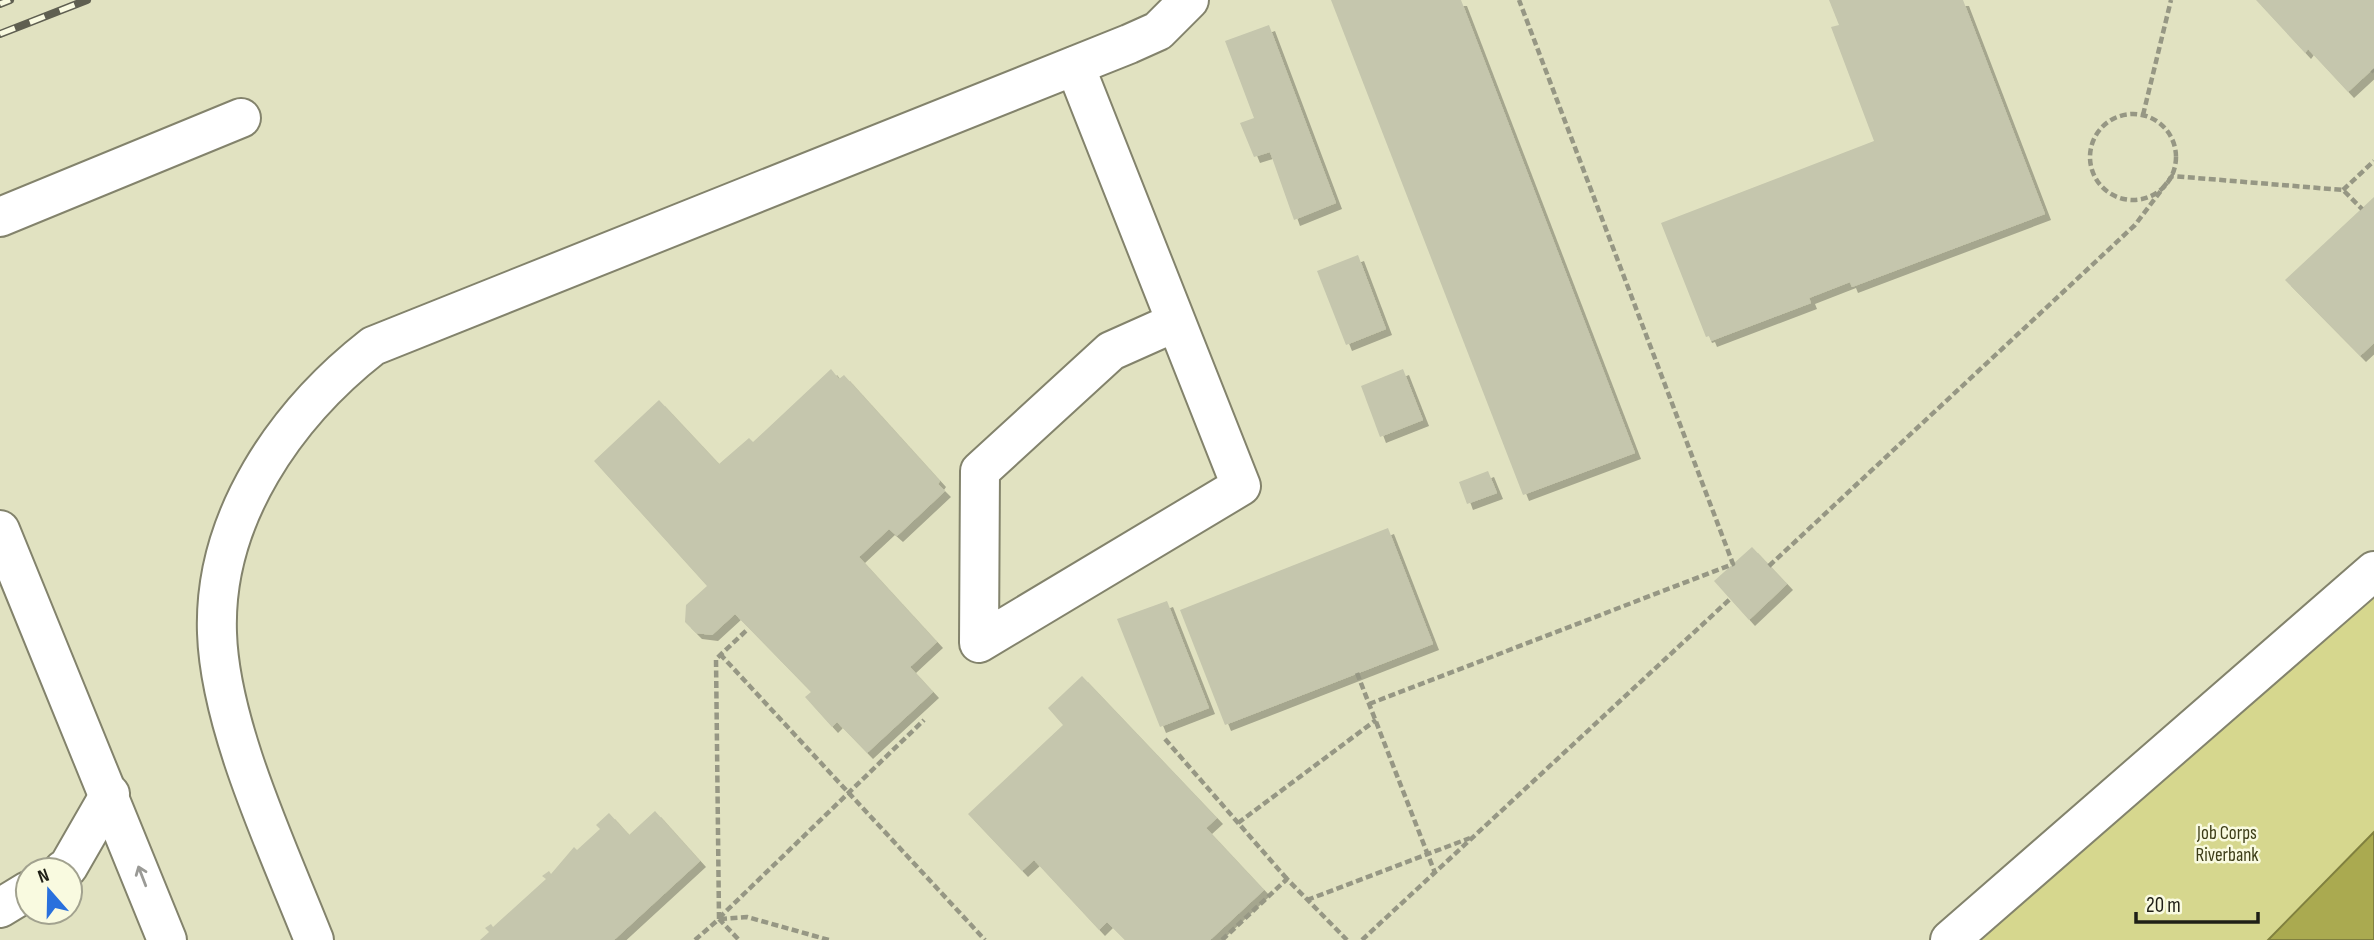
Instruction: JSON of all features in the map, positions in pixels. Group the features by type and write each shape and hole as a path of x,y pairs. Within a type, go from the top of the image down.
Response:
{"lane":[{"path":"314,940 257,795 227,703 217,622 218,584 236,520 261,470 332,378 373,346 1158,31 1189,0"},
{"path":"1075,66 1241,486 979,643 980,471 1111,351 1176,322"},
{"path":"0,217 241,118"},
{"path":"0,530 9,573 110,794 167,940"},
{"path":"1950,940 2374,572"},
{"path":"74,856 110,794"}],"path":[{"path":"1369,704 1733,564 1519,0"},
{"path":"2143,115 2171,0"},
{"path":"1769,566 2135,225 2163,189 2172,176 2176,151 2172,139 2155,120 2143,115 2114,118 2101,127 2093,139 2091,169 2097,182 2108,193 2121,199 2137,201 2163,189"},
{"path":"2343,190 2374,161"},
{"path":"2172,176 2343,190 2362,209"},
{"path":"1362,940 1730,599"},
{"path":"739,940 719,919 716,659 748,629"},
{"path":"720,654 985,940"},
{"path":"1357,673 1435,873"},
{"path":"695,940 924,720"},
{"path":"1238,823 1376,720"},
{"path":"1165,738 1287,879 1347,940"},
{"path":"1307,900 1474,837"},
{"path":"1222,940 1287,879"},
{"path":"719,919 747,917 829,940"}],"shaded area":[{"path":"0,0 2374,0 2374,593 1962,940 0,940"},
{"path":"2374,832 2374,940 2268,940"}],"green space":[{"name":"Job Corps Riverbank","path":"2374,593 2374,832 2268,940 1962,940"}],"building":[{"path":"1331,0 1461,0 1635,453 1523,495"},
{"path":"1829,0 1963,0 2045,214 1852,287 1850,282 1809,298 1811,303 1711,341 1709,336 1706,337 1661,223 1874,141 1831,27 1839,25"},
{"path":"2256,0 2374,0 2374,68 2348,92 2308,49 2305,53"},
{"path":"1269,25 1336,203 1294,220 1270,152 1254,157 1240,123 1254,118 1225,41"},
{"path":"2374,197 2374,343 2360,356 2285,280"},
{"path":"1358,255 1386,329 1346,345 1317,271"},
{"path":"831,369 839,379 844,375 940,481 938,484 945,491 897,536 889,529 859,557 937,642 910,667 933,692 867,753 837,722 832,727 805,697 811,692 735,614 712,635 696,633 685,622 686,605 707,586 594,461 659,400 719,464 749,438 753,442"},
{"path":"1403,369 1423,420 1380,437 1361,386"},
{"path":"1488,471 1497,493 1467,504 1459,482"},
{"path":"1388,528 1433,644 1225,725 1180,610"},
{"path":"1752,547 1787,584 1749,620 1714,581"},
{"path":"1167,601 1209,708 1160,727 1117,619"},
{"path":"1082,676 1217,818 1206,828 1264,890 1210,940 1125,940 1107,922 1099,930 1034,860 1022,871 968,814 1063,725 1048,708"},
{"path":"655,811 700,861 614,940 480,940 489,932 485,928 491,924 493,927 546,879 542,876 549,871 551,874 574,847 577,850 600,829 596,825 609,813 629,835"}],"railway":[{"path":"0,4 10,0"},
{"path":"0,34 87,0"}]}
